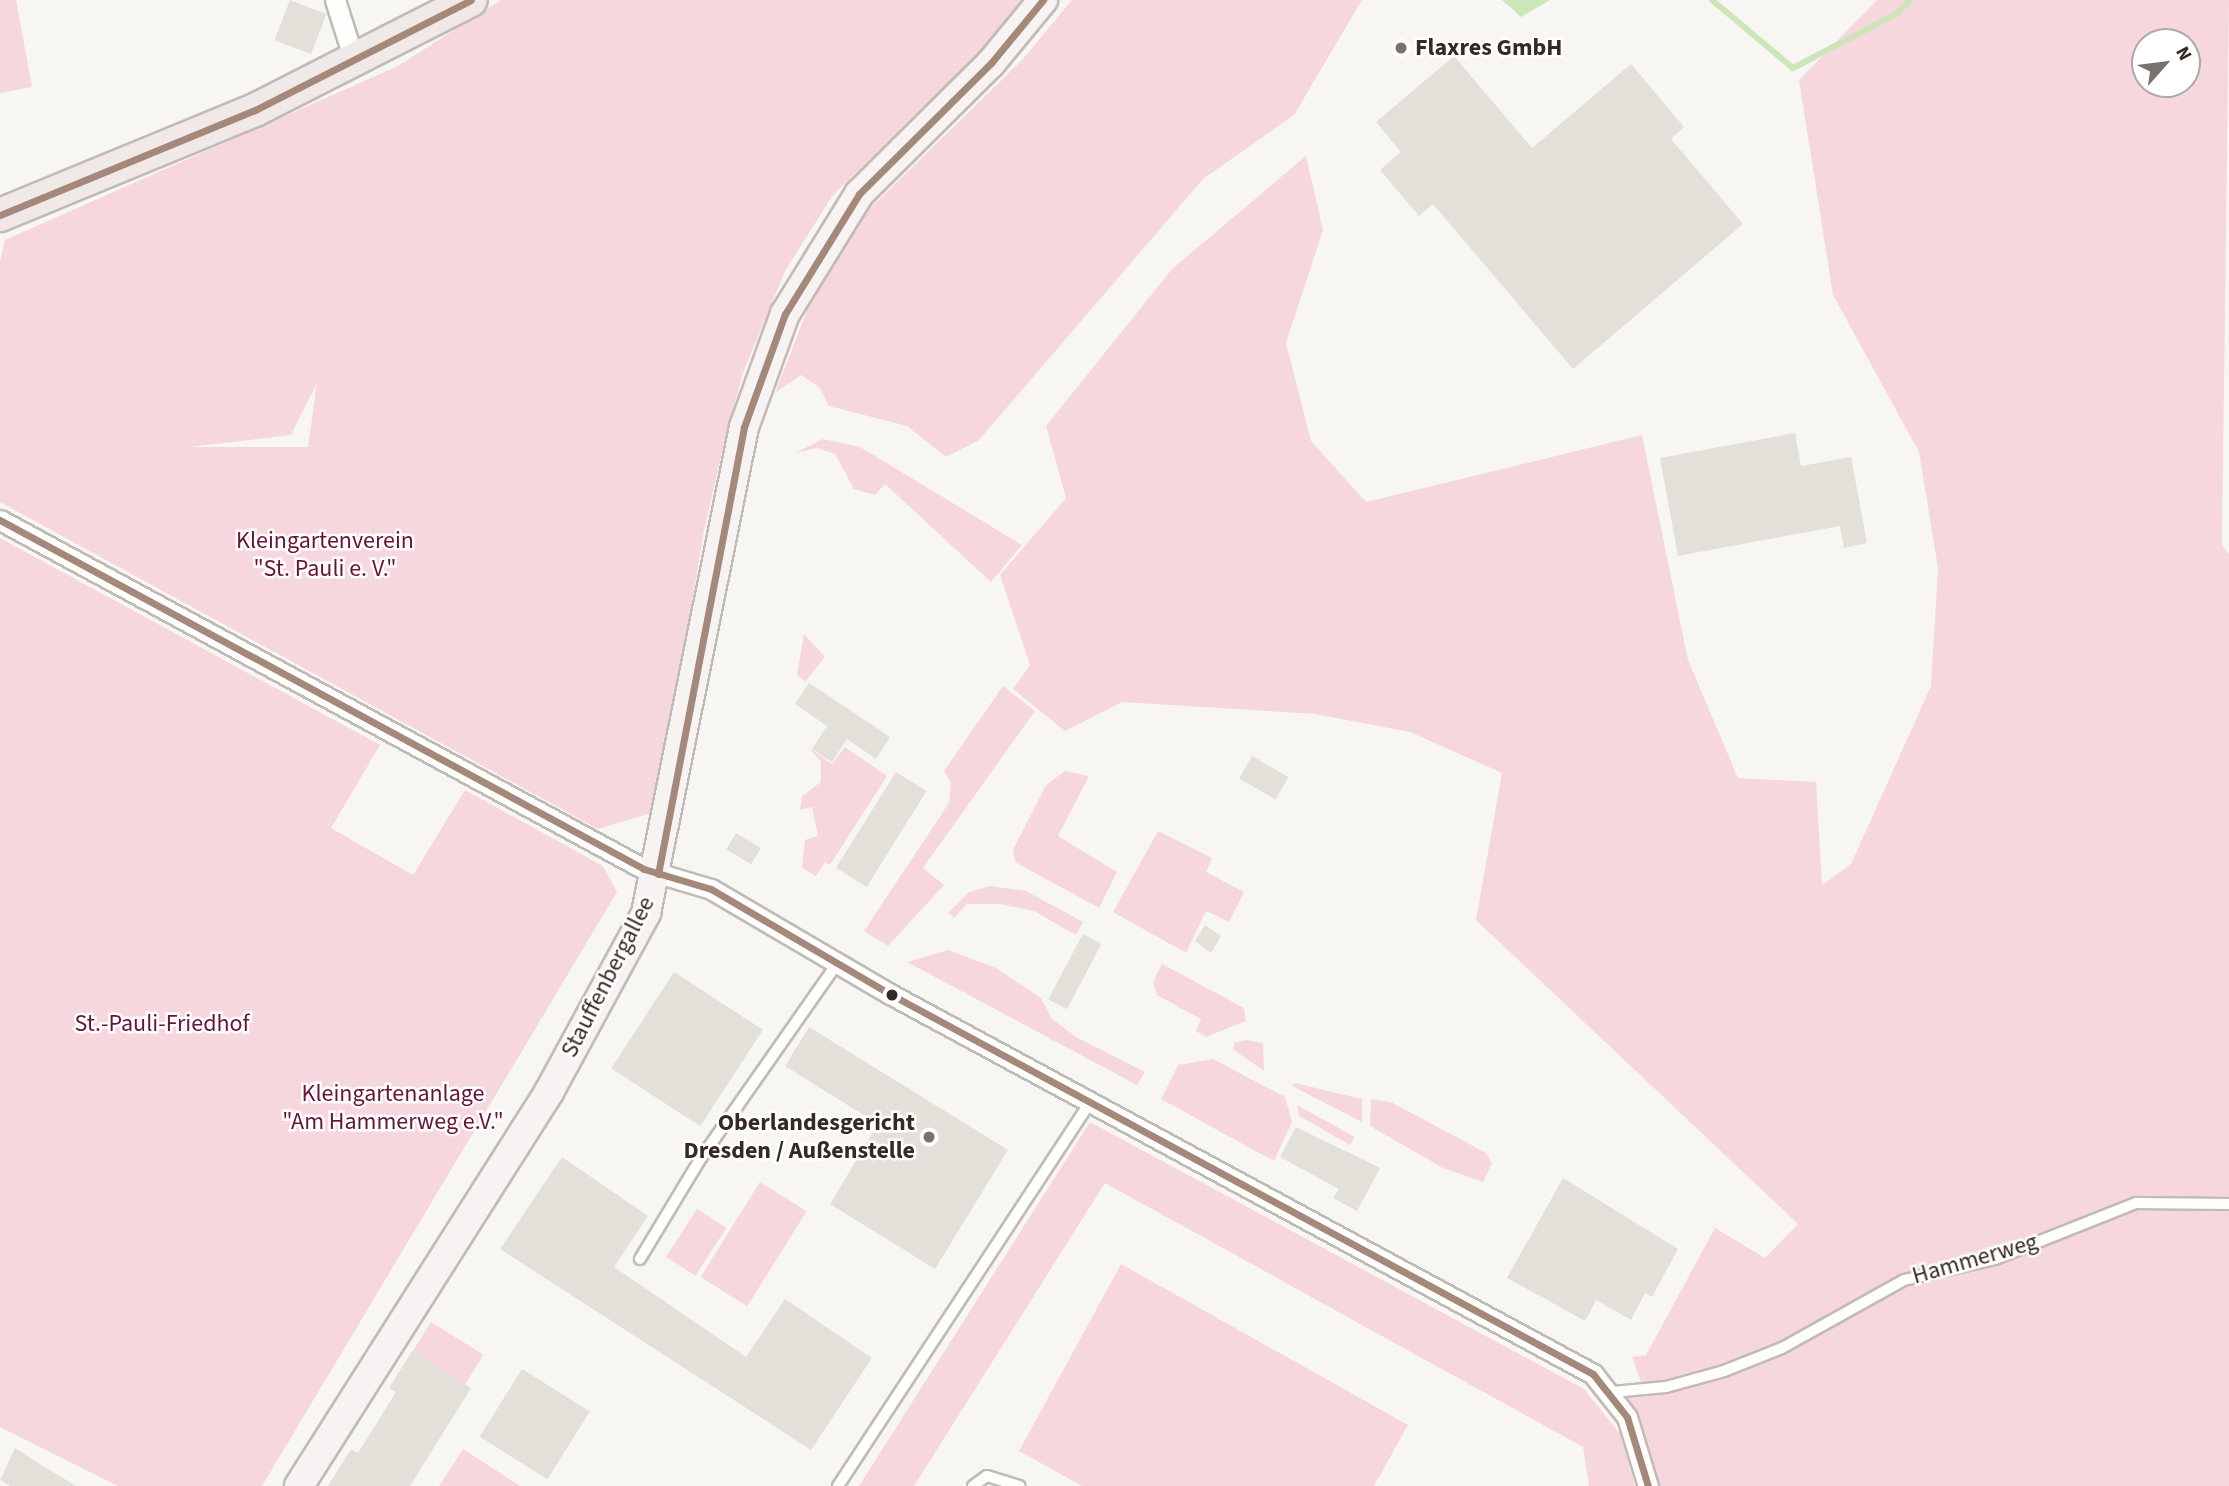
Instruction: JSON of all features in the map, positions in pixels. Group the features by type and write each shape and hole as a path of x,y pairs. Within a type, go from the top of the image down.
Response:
{"main road":[{"path":"0,215 355,63 471,0"},
{"name":"Stauffenbergallee","path":"299,1486 549,1092 646,913 658,874 744,427 785,314 859,194 991,63 1043,0"}],"street":[{"path":"335,0 355,63"},
{"path":"0,520 658,874 711,890 1090,1103 1593,1374 1613,1392 1640,1449 1648,1486"}],"lane":[{"path":"640,1259 701,1158 839,961"},
{"path":"838,1486 1090,1103"},
{"name":"Hammerweg","path":"1613,1392 1665,1387 1724,1371 1782,1348 1905,1280 1995,1259 2136,1203 2229,1204"},
{"path":"973,1486 987,1476 1020,1486"}],"green space":[{"path":"0,0 16,0 32,87 0,93"},
{"name":"Kleingartenverein \"St. Pauli e. V.\"","path":"501,0 1024,0 1004,29 833,195 785,271 743,373 728,427 704,530 658,811 598,829 0,502 0,262 5,240 398,66","holes":["317,383 308,447 191,447 291,435"]},
{"path":"1072,0 1362,0 1294,115 1203,179 979,440 946,457 907,426 829,406 819,387 801,375 775,393 818,282 863,215 1022,60"},
{"path":"1877,0 2229,0 2222,545 2229,554 2229,1486 1648,1486 1613,1392 1644,1390 1632,1357 1646,1355 1715,1228 1765,1258 1798,1224 1476,920 1502,773 1410,732 1315,714 1122,702 1065,731 1013,689 1030,665 1000,575 1066,498 1046,426 1172,269 1306,156 1323,230 1286,343 1311,441 1366,502 1642,435 1688,660 1738,778 1816,782 1822,885 1851,864 1931,686 1938,568 1919,452 1833,295 1799,80"},
{"path":"823,439 860,447 1022,545 991,582 885,484 875,495 854,489 835,454 817,448 795,453"},
{"name":"St.-Pauli-Friedhof","path":"0,538 380,745 331,828 413,875 465,790 603,866 617,892 262,1486 118,1486 0,1427"},
{"path":"804,634 825,657 805,682 797,675"},
{"path":"1003,686 1035,711 923,868 944,885 888,946 864,931 949,803 951,783 944,771"},
{"path":"808,747 832,764 845,747 887,776 830,865 825,862 816,876 802,868 805,840 818,836 812,807 800,810 802,796 821,782 821,762"},
{"path":"1065,771 1089,776 1058,836 1117,872 1099,908 1015,862 1013,850 1046,785"},
{"path":"1158,831 1212,858 1206,872 1244,892 1229,922 1206,911 1186,953 1113,912"},
{"path":"990,886 1026,891 1083,922 1076,935 1034,911 1000,904 967,904 954,918 948,913 969,892"},
{"path":"948,950 996,968 1041,998 1052,1019 1076,1037 1145,1072 1137,1085 907,962"},
{"path":"1162,964 1244,1008 1246,1021 1206,1037 1196,1031 1201,1019 1157,995 1153,982"},
{"path":"1245,1040 1263,1043 1264,1071 1234,1050 1234,1043"},
{"path":"1213,1059 1285,1097 1292,1122 1274,1161 1161,1099 1178,1065"},
{"path":"1295,1083 1362,1099 1362,1122 1292,1086"},
{"path":"1371,1099 1391,1102 1486,1153 1492,1163 1483,1182 1443,1168 1370,1126"},
{"path":"1297,1105 1355,1137 1350,1145 1299,1116"},
{"path":"1090,1122 1584,1389 1620,1434 1635,1486 1589,1486 1583,1447 1105,1183 914,1486 859,1486"},
{"path":"760,1182 807,1211 747,1306 701,1277"},
{"path":"697,1209 726,1228 695,1276 666,1257"},
{"path":"1121,1264 1408,1425 1374,1486 1082,1486 1019,1451"},
{"path":"431,1322 484,1355 465,1385 412,1352"},
{"path":"463,1449 520,1486 439,1486"}],"shaded area":[{"path":"1502,0 1550,0 1521,17"}],"building":[{"path":"290,0 326,14 311,54 275,40"},
{"path":"1454,56 1532,148 1631,64 1684,127 1671,139 1743,224 1573,369 1433,204 1419,216 1380,170 1401,152 1376,122"},
{"path":"1795,433 1801,466 1851,457 1867,543 1844,548 1840,526 1678,556 1660,458"},
{"path":"809,683 890,737 876,759 847,739 832,762 812,749 827,726 795,704"},
{"path":"1252,756 1288,777 1275,800 1239,779"},
{"path":"896,772 927,791 867,887 836,868"},
{"path":"736,833 761,848 751,864 726,849"},
{"path":"1205,925 1221,936 1211,953 1195,941"},
{"path":"1083,934 1102,944 1067,1009 1048,999"},
{"path":"674,972 763,1030 700,1126 611,1068"},
{"name":"Oberlandesgericht Dresden / Außenstelle","path":"809,1027 1008,1150 935,1269 830,1204 878,1124 785,1066"},
{"path":"1296,1127 1380,1168 1357,1211 1333,1198 1339,1189 1280,1157"},
{"path":"562,1157 648,1216 614,1267 746,1357 785,1299 872,1358 811,1450 500,1249"},
{"path":"1563,1178 1678,1249 1652,1297 1645,1293 1631,1320 1596,1300 1585,1321 1507,1278"},
{"path":"412,1351 471,1388 410,1486 328,1486 351,1449 358,1453 396,1392 389,1388"},
{"path":"522,1369 590,1411 547,1479 480,1437"},
{"path":"15,1448 76,1486 10,1486 0,1480"}],"waterway":[{"path":"1712,0 1793,68 1896,14 1910,0"}],"transit line":[{"path":"0,215 255,110 471,0"},
{"path":"658,874 744,427 785,314 859,194 991,63 1043,0"},
{"path":"0,520 644,869 711,889 890,994 1593,1374 1627,1417 1648,1486"}],"place":[{"name":"Flaxres GmbH","path":"1401,48"},
{"name":"Oberlandesgericht Dresden / Außenstelle","path":"929,1137"}],"park label":[{"name":"Kleingartenanlage \"Am Hammerweg e.V.\"","path":"393,1108"}]}
